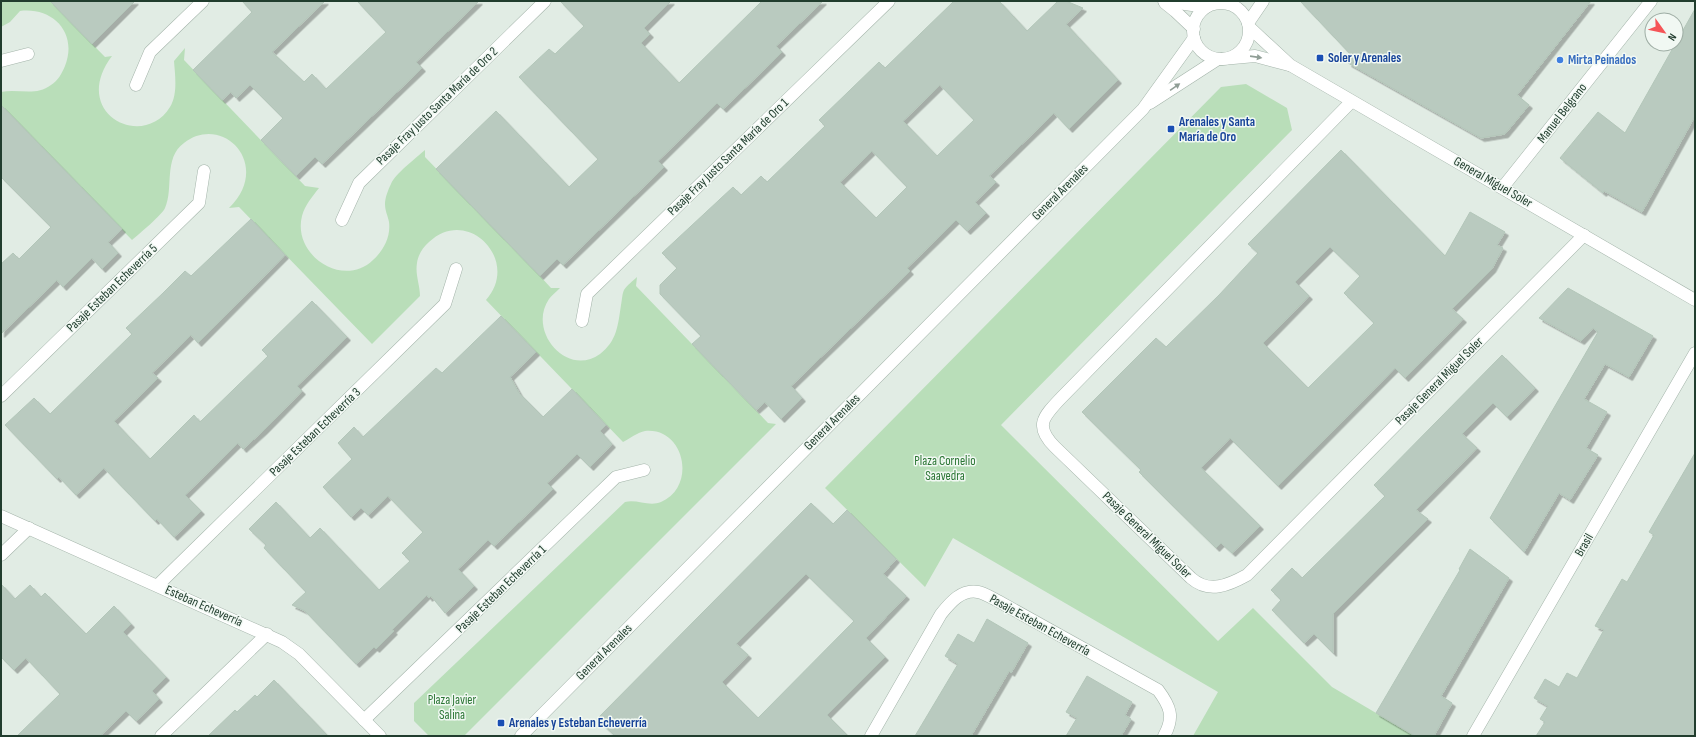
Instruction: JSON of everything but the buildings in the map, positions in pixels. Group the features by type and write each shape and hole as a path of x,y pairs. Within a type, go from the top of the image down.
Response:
{"street":[{"path":"136,85 150,52 203,1"},
{"name":"Pasaje Fray Justo Santa María de Oro 2","path":"342,220 359,183 545,1"},
{"name":"Pasaje Fray Justo Santa María de Oro 1","path":"582,320 586,294 889,1"},
{"path":"1163,1 1228,4 1240,9 1249,25 1249,35 1242,50 1230,58 1220,59 1202,52 1194,34 1175,11 1163,1"},
{"path":"1249,25 1263,1"},
{"name":"Manuel Belgrano","path":"1503,188 1651,1"},
{"path":"1194,34 1195,21 1215,4"},
{"name":"General Miguel Soler","path":"1249,25 1290,65 1351,102 1503,188 1695,300"},
{"name":"General Arenales","path":"521,736 1143,109 1194,34"},
{"path":"1,61 28,54"},
{"name":"General Miguel Soler","path":"1220,59 1255,56 1290,65"},
{"name":"General Arenales","path":"1143,109 1220,59"},
{"name":"Pasaje General Miguel Soler","path":"1351,102 1061,398 1044,418 1042,426 1045,437 1191,578 1202,586 1213,588 1230,585 1247,575 1584,235"},
{"name":"Pasaje Esteban Echeverría 5","path":"1,396 199,203 204,171"},
{"name":"Pasaje Esteban Echeverría 3","path":"158,585 445,304 456,269"},
{"name":"Brasil","path":"1473,736 1695,353"},
{"name":"Pasaje Esteban Echeverría 1","path":"364,720 616,478 644,470"},
{"name":"Esteban Echeverría","path":"1,516 267,634 299,654 380,736"},
{"path":"1,555 29,528"},
{"name":"Pasaje Esteban Echeverría","path":"871,736 941,614 953,599 965,594 978,592 998,601 1158,690 1168,704 1171,719 1164,736"},
{"path":"161,736 267,634"}],"green space":[{"name":"Plaza Javier Salina","path":"1,1 50,1 105,57 112,56 101,76 99,94 104,109 115,119 128,125 144,126 158,120 170,107 173,102 175,90 174,61 185,48 184,60 305,186 319,188 303,212 301,230 305,243 312,255 322,264 335,269 348,271 361,268 377,256 386,243 389,233 389,222 385,204 390,186 401,171 425,150 425,157 551,288 560,288 549,299 544,312 543,324 547,337 554,348 564,356 575,360 587,360 600,354 606,349 616,332 624,290 637,277 636,286 768,423 776,424 464,736 429,736 414,721 414,703 625,502 634,501 652,504 661,502 672,494 679,484 682,472 682,459 677,448 669,438 659,432 645,431 623,442 486,300 495,285 497,269 494,255 485,242 473,234 459,230 444,232 427,244 420,254 417,263 420,296 372,344 239,207 229,208 241,192 246,175 244,161 238,148 227,139 214,134 199,135 184,143 178,149 173,157 171,165 168,200 165,208 155,220 132,240 1,105 1,92 39,91 45,89 58,79 65,66 68,54 68,43 65,33 60,25 43,13 20,11 10,22 1,27"},
{"name":"Plaza Cornelio Saavedra","path":"1246,84 1287,108 1292,130 1001,425 1218,641 1253,608 1332,687 1415,736 1193,736 1218,692 953,538 925,587 825,488 1221,87"}],"place":[{"name":"Soler y Arenales","path":"1320,58"},
{"name":"Mirta Peinados","path":"1560,60"},
{"name":"Arenales y Santa María de Oro","path":"1171,129"},
{"name":"Arenales y Esteban Echeverría","path":"501,723"}]}
